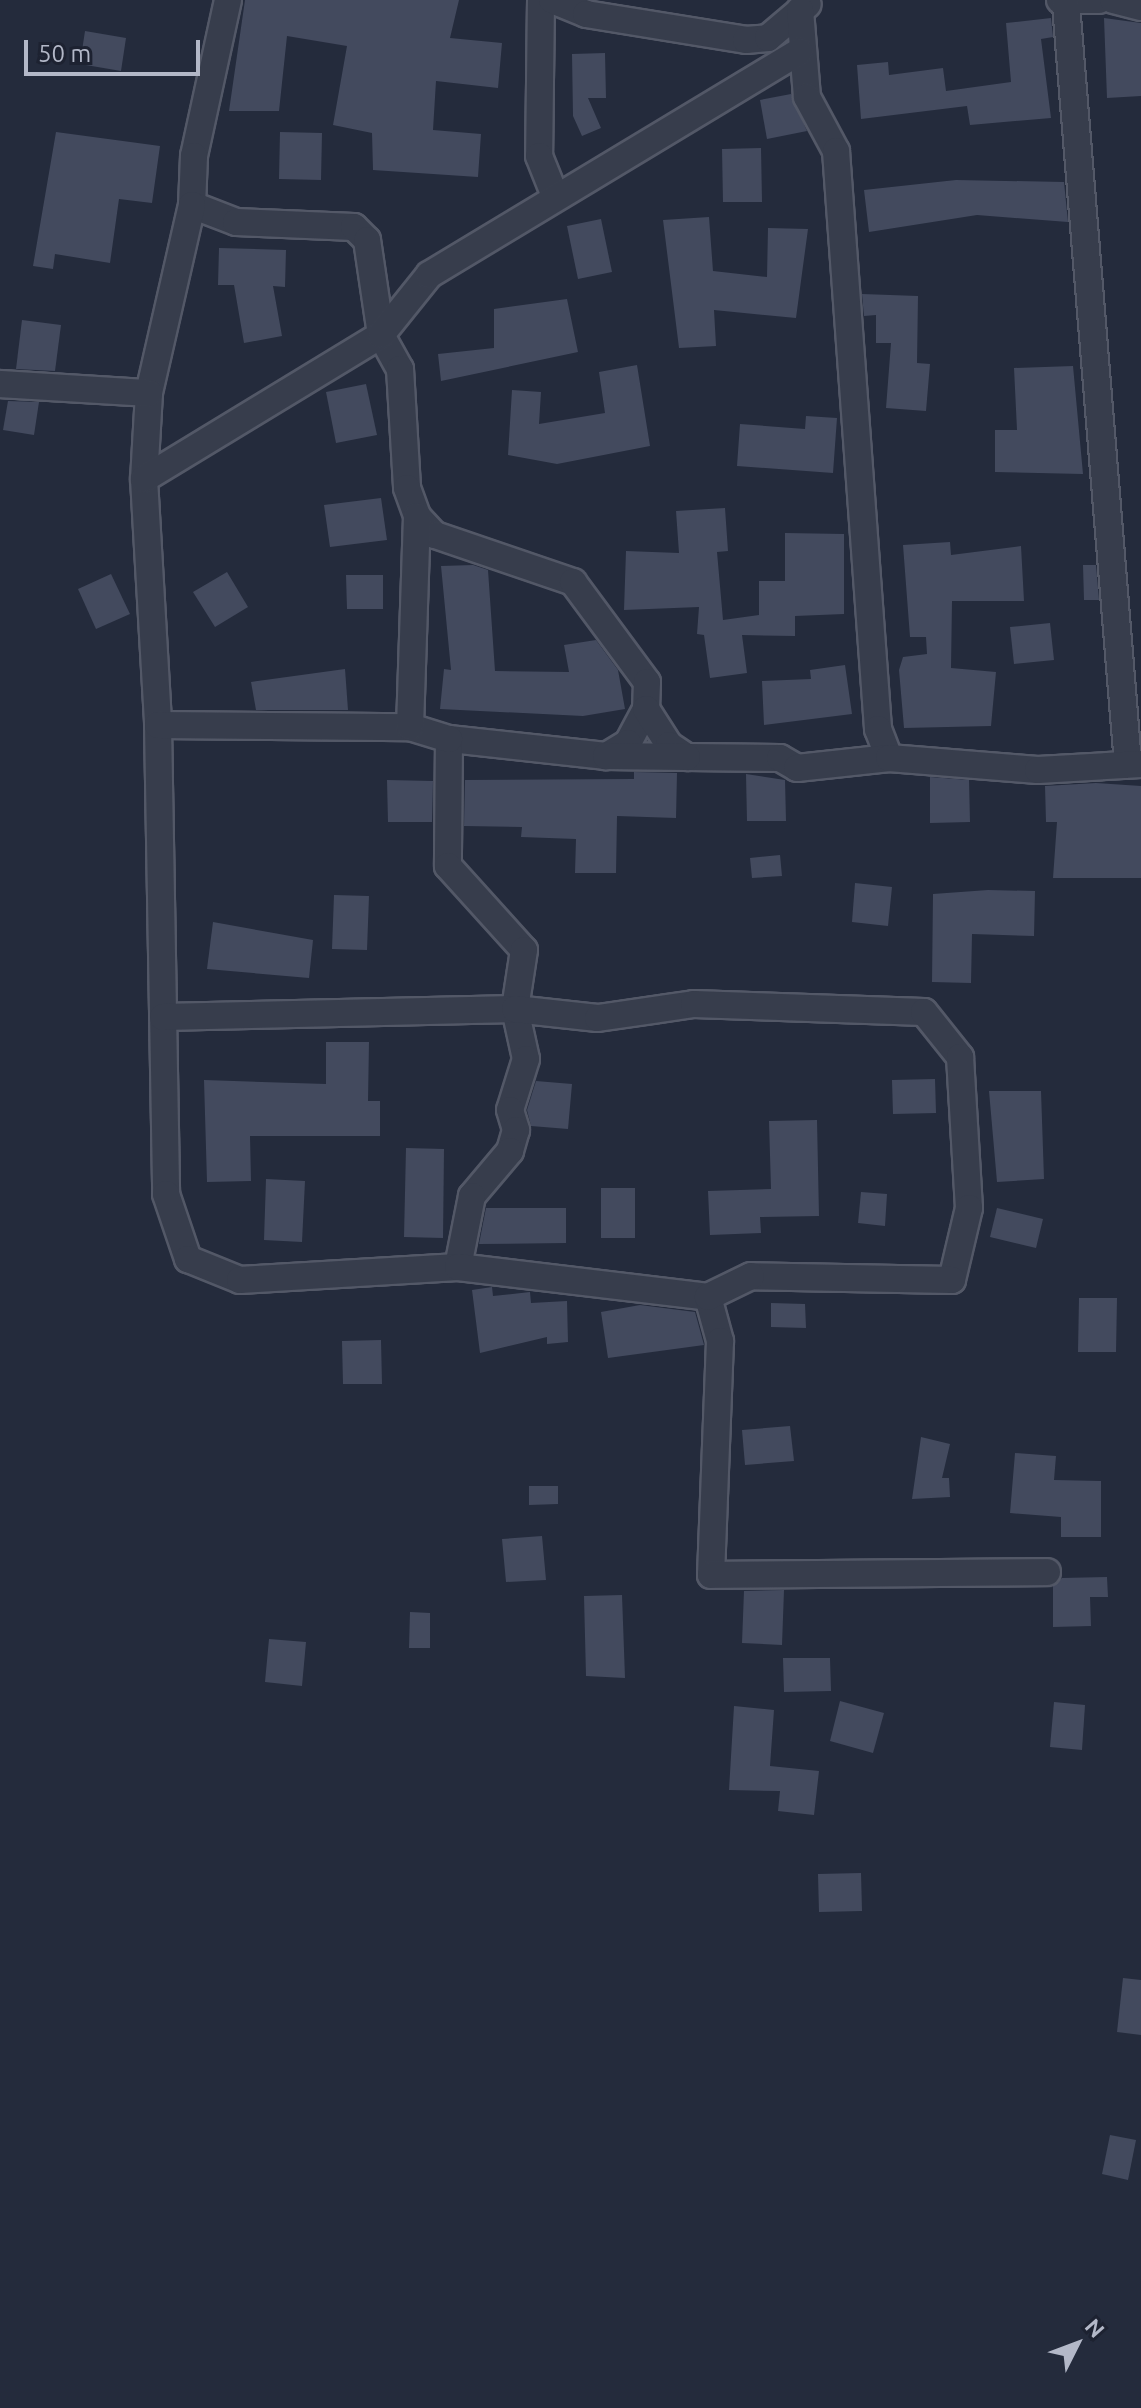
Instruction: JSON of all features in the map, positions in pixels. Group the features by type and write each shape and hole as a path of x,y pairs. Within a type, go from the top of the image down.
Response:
{"street":[{"path":"163,1017 515,1009 598,1018 694,1004 924,1012 960,1057 969,1208 952,1280 751,1276 708,1297 458,1267 240,1280 188,1259 166,1194 158,725 144,479 149,393 192,205 194,156 228,0"},
{"path":"541,0 539,156 555,196"},
{"path":"552,0 586,14 768,38 800,51"},
{"path":"158,725 410,727 449,739 606,756 780,758 797,768 889,758 1038,770 1134,764 1063,2 1099,0"},
{"path":"1113,0 1141,7"},
{"path":"768,38 807,5"},
{"path":"807,5 800,51 807,97 836,151 878,729 889,758"},
{"path":"144,479 381,335 429,275 555,196 800,51"},
{"path":"192,205 236,222 354,227 367,240 381,335 400,369 407,488 417,516 410,727"},
{"path":"0,384 149,393"},
{"path":"417,516 435,535 573,582 629,649 647,682 646,709 628,743 606,756"},
{"path":"646,709 669,745 687,757"},
{"path":"449,739 448,866 524,950 515,1009 526,1038 510,1110 516,1130 510,1151 472,1196 458,1267"},
{"path":"708,1297 720,1341 711,1575 1047,1572"}],"building":[{"path":"245,0 459,0 450,38 502,43 498,88 436,81 433,130 481,134 478,177 373,170 372,133 333,125 347,46 287,36 279,111 229,111"},
{"path":"1051,18 1053,37 1041,39 1051,118 970,125 967,106 861,119 857,65 888,62 889,75 943,68 946,91 1011,82 1006,23"},
{"path":"1104,18 1141,23 1141,96 1107,98"},
{"path":"85,31 126,38 121,71 80,64"},
{"path":"605,53 606,98 588,98 601,128 582,136 573,116 572,54"},
{"path":"791,94 807,131 767,139 760,100"},
{"path":"56,132 160,146 152,203 119,199 110,263 55,254 53,269 33,266"},
{"path":"280,132 322,133 321,180 279,179"},
{"path":"761,148 762,202 723,202 722,149"},
{"path":"956,180 1064,182 1068,222 977,215 869,232 864,190"},
{"path":"709,217 713,271 767,277 768,228 808,229 796,318 714,310 716,346 679,348 663,220"},
{"path":"601,219 612,272 578,279 567,226"},
{"path":"219,248 286,250 285,287 273,286 282,336 244,343 234,285 218,285"},
{"path":"862,294 918,296 917,363 930,364 926,411 886,408 891,343 876,343 876,315 864,316"},
{"path":"567,299 578,352 441,381 438,354 494,348 494,309"},
{"path":"22,320 61,325 55,371 16,369"},
{"path":"637,365 650,446 557,464 508,455 512,390 541,392 539,424 605,413 599,372"},
{"path":"1073,366 1083,474 995,472 995,430 1017,430 1014,368"},
{"path":"366,384 377,435 336,443 326,392"},
{"path":"8,401 39,402 34,435 3,430"},
{"path":"806,416 837,418 833,473 737,466 740,424 805,429"},
{"path":"381,498 387,540 330,547 324,505"},
{"path":"725,508 728,551 717,552 723,620 759,615 759,581 785,581 785,533 844,534 844,614 795,616 795,636 742,635 747,673 710,678 704,635 697,634 699,607 624,610 626,551 679,553 676,511"},
{"path":"950,542 951,555 1021,546 1024,601 952,601 951,668 996,672 991,726 904,728 899,670 903,657 927,654 926,637 910,637 903,545"},
{"path":"473,565 488,570 495,671 569,672 564,645 596,640 618,670 625,709 583,716 440,709 444,669 451,670 441,566"},
{"path":"1083,565 1096,565 1099,600 1084,600"},
{"path":"227,572 248,607 215,627 193,592"},
{"path":"111,574 130,614 96,629 78,589"},
{"path":"346,575 383,575 383,609 347,609"},
{"path":"1050,623 1054,660 1014,664 1010,627"},
{"path":"845,665 852,714 764,725 762,681 811,679 810,670"},
{"path":"345,669 348,710 256,710 251,682"},
{"path":"634,772 677,773 676,818 617,816 616,873 575,873 576,839 521,837 522,827 464,826 465,780 634,779"},
{"path":"746,774 785,780 786,821 747,821"},
{"path":"930,777 969,780 970,822 930,823"},
{"path":"387,780 433,781 432,822 388,822"},
{"path":"1096,783 1141,786 1141,878 1053,878 1057,822 1046,822 1045,786"},
{"path":"780,855 782,876 752,878 750,858"},
{"path":"855,883 892,887 888,926 852,922"},
{"path":"1035,891 1034,936 972,934 971,983 932,982 933,894"},
{"path":"334,895 369,896 367,950 332,949"},
{"path":"213,922 313,940 309,978 207,969"},
{"path":"326,1042 369,1042 368,1101 380,1101 380,1136 250,1136 251,1181 207,1182 204,1080 326,1084"},
{"path":"935,1079 936,1113 893,1114 892,1080"},
{"path":"536,1081 572,1084 568,1129 531,1126 527,1110"},
{"path":"989,1091 1041,1091 1044,1179 997,1182"},
{"path":"817,1120 819,1216 760,1217 761,1233 710,1235 708,1191 771,1189 769,1121"},
{"path":"406,1148 444,1149 443,1238 404,1237"},
{"path":"266,1179 305,1181 302,1242 264,1240"},
{"path":"601,1188 635,1188 635,1238 601,1238"},
{"path":"861,1192 887,1194 885,1226 858,1223"},
{"path":"486,1208 566,1208 566,1243 479,1244"},
{"path":"997,1208 1043,1219 1036,1248 990,1237"},
{"path":"492,1287 493,1296 530,1292 531,1303 567,1301 568,1342 547,1344 547,1337 480,1353 472,1290"},
{"path":"1079,1298 1117,1298 1116,1352 1078,1352"},
{"path":"771,1303 805,1304 806,1328 771,1327"},
{"path":"640,1305 695,1312 704,1345 608,1358 601,1312"},
{"path":"381,1340 382,1384 343,1384 342,1341"},
{"path":"790,1426 794,1461 745,1465 742,1430"},
{"path":"921,1437 950,1444 942,1478 949,1478 950,1497 912,1499"},
{"path":"1015,1453 1056,1456 1054,1480 1101,1481 1101,1537 1061,1537 1061,1517 1010,1513"},
{"path":"529,1486 558,1486 558,1504 529,1505"},
{"path":"542,1536 546,1580 506,1582 502,1539"},
{"path":"1107,1577 1108,1597 1090,1597 1091,1626 1053,1627 1053,1586 1062,1578"},
{"path":"784,1590 782,1645 742,1643 744,1591"},
{"path":"622,1595 625,1678 586,1676 584,1596"},
{"path":"410,1612 430,1613 430,1648 409,1648"},
{"path":"269,1639 306,1642 302,1686 265,1682"},
{"path":"783,1658 830,1658 831,1691 784,1692"},
{"path":"840,1701 884,1713 873,1753 830,1741"},
{"path":"1054,1702 1085,1705 1082,1750 1050,1747"},
{"path":"734,1706 774,1710 770,1766 819,1771 814,1815 778,1811 780,1791 729,1790"},
{"path":"861,1873 862,1911 819,1912 818,1874"},
{"path":"1123,1978 1141,1980 1141,2035 1117,2032"},
{"path":"1110,2135 1136,2140 1128,2180 1102,2174"}]}
